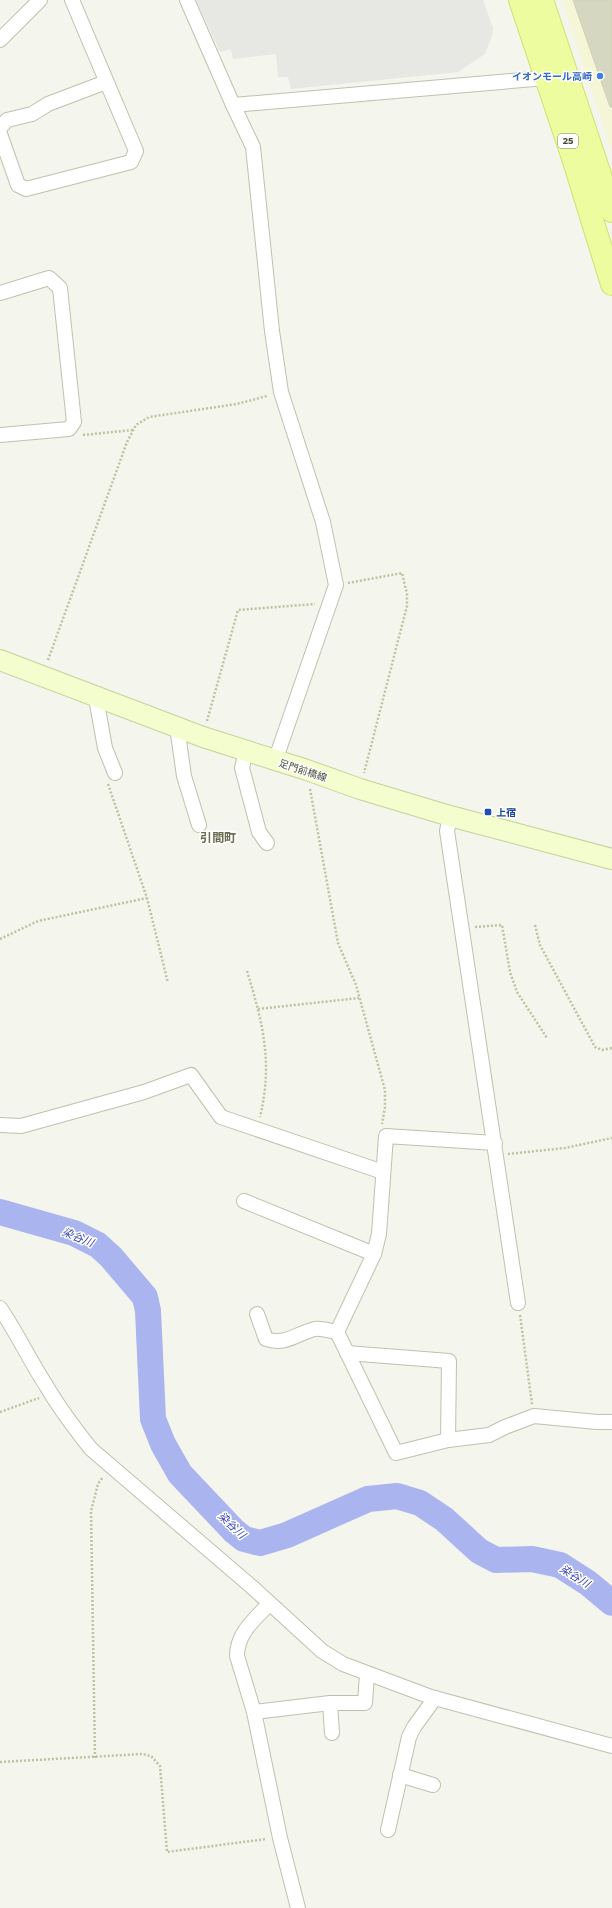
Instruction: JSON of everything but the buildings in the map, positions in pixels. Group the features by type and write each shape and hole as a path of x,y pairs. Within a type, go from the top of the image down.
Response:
{"main road":[{"name":"25","path":"520,0 546,78 607,246 612,284"},
{"name":"25","path":"542,0 612,211"},
{"name":"足門前橋線","path":"0,660 96,698 203,737 307,770 360,789 450,816 612,859"}],"street":[{"path":"0,40 40,0"},
{"path":"0,134 18,185 26,189 132,162 136,151 72,0"},
{"path":"187,0 253,148 272,331 281,392 323,522 336,585 275,761"},
{"path":"233,105 546,78"},
{"path":"0,128 7,120 32,114 48,104 106,82"},
{"path":"0,293 49,278 60,288 74,422 69,429 0,435"},
{"path":"96,698 110,776"},
{"path":"177,727 184,776 199,825"},
{"path":"246,751 242,768 259,832 267,843"},
{"path":"450,816 447,831 518,1303"},
{"path":"0,1125 21,1126 144,1092 191,1075 221,1117 383,1172"},
{"path":"337,1332 374,1254 379,1234 386,1136 496,1149"},
{"path":"244,1201 374,1254"},
{"path":"0,1308 18,1334 71,1425 91,1449 270,1604 322,1652 343,1664 367,1674 435,1698 612,1746"},
{"path":"257,1314 266,1339 275,1342 285,1341 316,1328 337,1332"},
{"path":"337,1332 396,1453 448,1440 489,1435 534,1416 612,1422"},
{"path":"347,1353 449,1361 448,1440"},
{"path":"270,1604 246,1629 237,1646 237,1656 254,1712 280,1838 298,1908"},
{"path":"254,1712 330,1703 365,1703 367,1674"},
{"path":"388,1830 408,1737 435,1698"},
{"path":"330,1703 332,1733"},
{"path":"400,1776 433,1785"}],"path":[{"path":"42,676 127,442 136,425 149,417 237,404 281,392"},
{"path":"84,435 134,430"},
{"path":"336,585 402,573 407,594 407,606 360,789"},
{"path":"203,737 238,610 330,603"},
{"path":"307,770 338,943 360,998 385,1090 385,1107 381,1131 386,1136"},
{"path":"110,776 147,898 168,983"},
{"path":"0,939 38,921 147,898"},
{"path":"462,929 502,925 510,972 517,992 547,1038"},
{"path":"535,925 540,945 595,1047 602,1050 612,1048"},
{"path":"247,971 258,1009 266,1052 266,1092 258,1129"},
{"path":"258,1009 360,998"},
{"path":"496,1149 565,1148 612,1138"},
{"path":"518,1303 534,1416"},
{"path":"0,1412 51,1393"},
{"path":"95,1758 91,1511 98,1484 112,1467"},
{"path":"0,1762 95,1758 142,1754 151,1756 160,1766 166,1852 280,1838"}],"shaded area":[{"path":"196,0 483,0 493,28 492,36 485,54 458,72 291,89 288,77 278,77 276,54 233,59 231,49 220,52"},
{"name":"イオンモール高崎","path":"562,0 612,0 612,152"}],"waterway":[{"name":"染谷川","path":"0,1212 74,1233 98,1245 111,1257 145,1297 148,1311 153,1419 163,1444 180,1474 234,1531 244,1539 260,1543 287,1535 368,1499 397,1496 420,1503 444,1519 479,1551 496,1560 532,1559 560,1565 588,1583 612,1603"}],"place":[{"name":"イオンモール高崎","path":"600,76"},
{"name":"上宿","path":"488,812"}],"district":[{"name":"引間町","path":"218,838"}]}
